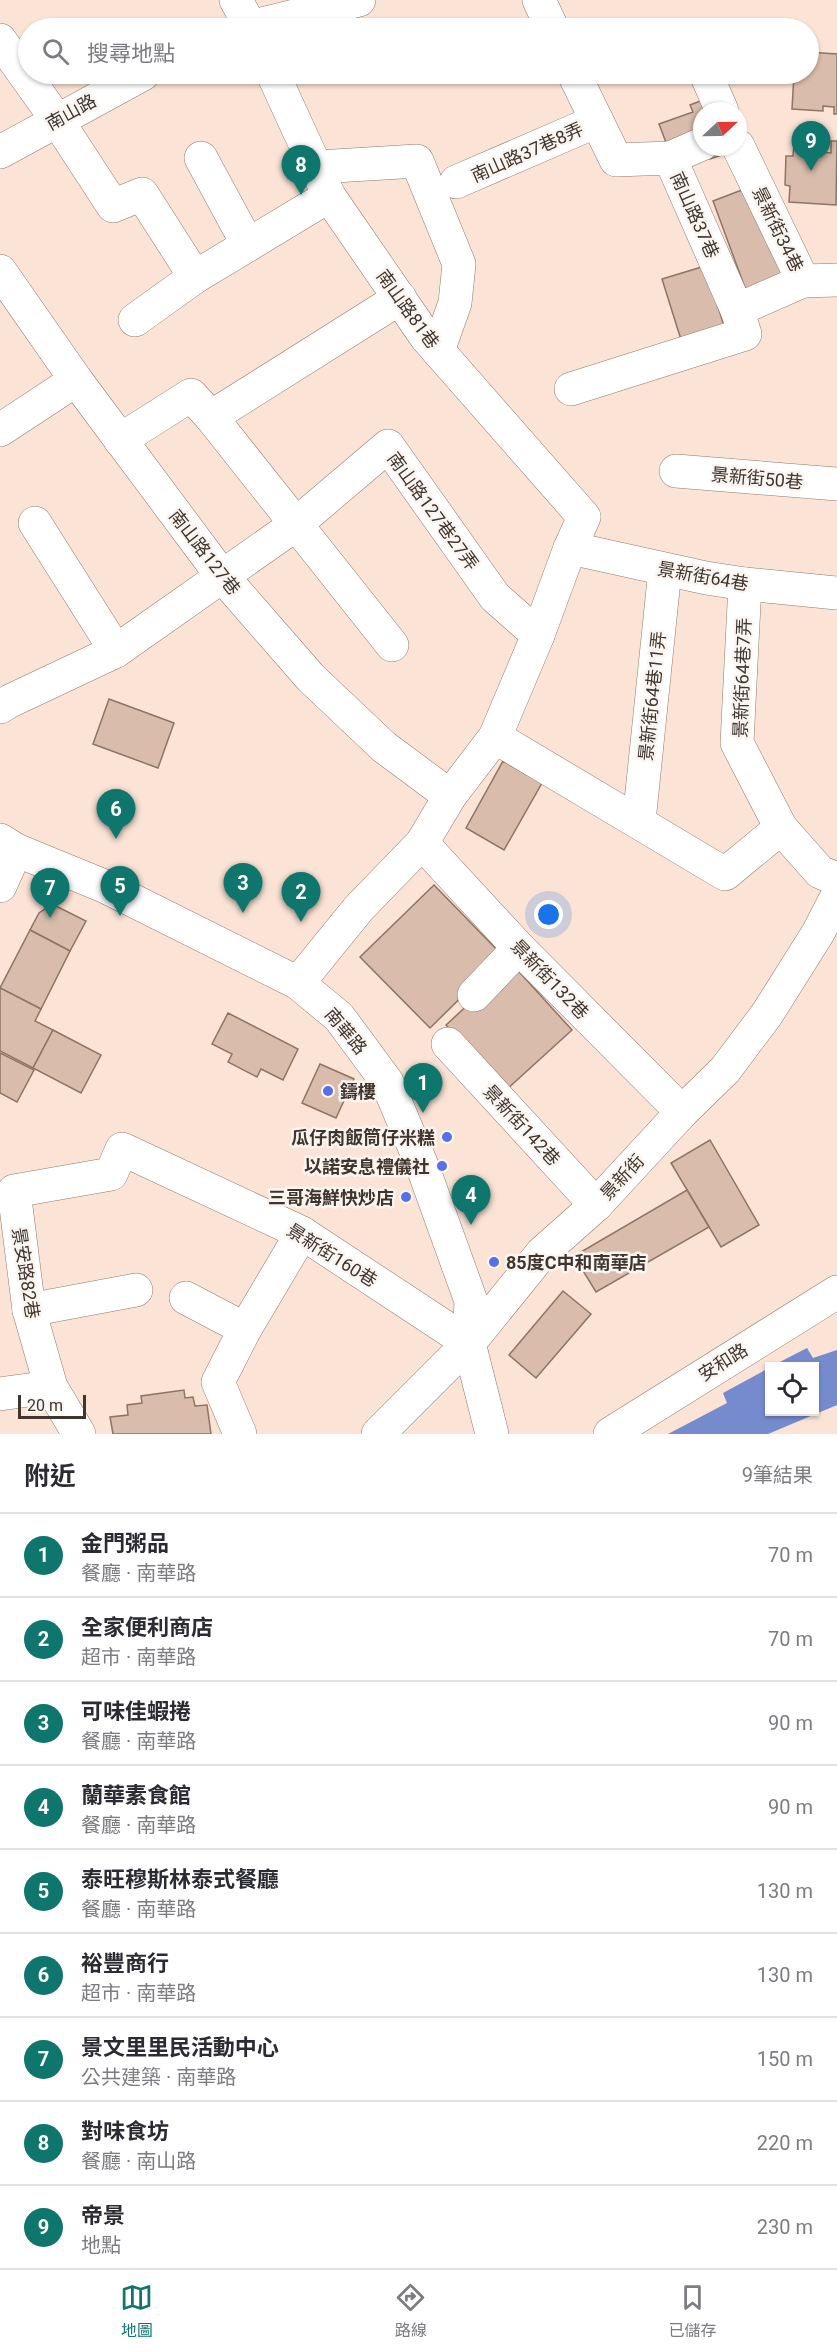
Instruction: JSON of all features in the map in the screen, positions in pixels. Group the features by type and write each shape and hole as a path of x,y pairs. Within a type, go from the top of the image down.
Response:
{"street":[{"path":"257,18 302,6 359,0"},
{"path":"539,0 547,18"},
{"path":"0,40 18,65"},
{"path":"31,84 113,206 142,194 195,277"},
{"name":"南山路","path":"0,152 124,84"},
{"name":"南山路81巷","path":"278,84 323,181 400,298 438,351 584,517 570,548"},
{"name":"南山路37巷","path":"571,389 745,334 737,310 669,158 616,160 579,84"},
{"path":"710,84 718,102"},
{"name":"南山路37巷8弄","path":"456,182 597,121"},
{"path":"669,158 693,148"},
{"name":"景新街34巷","path":"743,156 803,281 837,280"},
{"path":"201,158 248,245"},
{"path":"135,320 195,277 248,245 323,181 417,161 459,264 455,303 438,351"},
{"name":"南山路127巷","path":"0,271 76,380 222,576 319,685 384,747 450,796"},
{"path":"737,310 803,281"},
{"path":"211,417 400,298"},
{"path":"0,430 76,380"},
{"path":"120,440 191,395 211,417 392,645"},
{"name":"南山路127巷27弄","path":"3,698 116,651 295,525 388,446 495,597 538,635"},
{"name":"景新街50巷","path":"676,471 837,484"},
{"path":"35,523 116,651"},
{"path":"298,982 359,908 422,843 450,796 495,737 538,635 570,548"},
{"name":"景新街64巷","path":"570,548 665,570 745,584 837,593"},
{"name":"景新街64巷11弄","path":"639,821 665,570"},
{"name":"景新街64巷7弄","path":"745,584 737,743 781,828 820,872 837,879"},
{"path":"495,737 725,874 781,828"},
{"name":"景新街132巷","path":"422,843 519,948 682,1112"},
{"path":"0,886 8,845"},
{"name":"南華路","path":"8,845 104,886 298,982 339,1017 387,1082 423,1168 471,1301 469,1343 492,1434"},
{"name":"景新街","path":"378,1434 469,1343 542,1253 596,1205 682,1112 725,1070 767,1014 818,933 837,896"},
{"path":"474,995 519,948"},
{"name":"景新街142巷","path":"448,1044 596,1205"},
{"name":"景新街160巷","path":"122,1149 302,1233 469,1343"},
{"name":"景安路82巷","path":"79,1434 51,1387 29,1310 14,1191 111,1174 122,1149"},
{"path":"240,1434 218,1382 245,1329 302,1233"},
{"path":"29,1310 136,1290"},
{"name":"安和路","path":"610,1434 837,1292"},
{"path":"186,1298 245,1329"},
{"path":"0,1394 51,1387"}],"water":[{"path":"807,1348 813,1358 837,1350 837,1405 819,1413 819,1362 780,1362"},
{"path":"765,1370 765,1416 811,1416 768,1434 668,1434 727,1403 723,1393"}],"building":[{"path":"819,53 837,54 837,114 834,114 834,107 823,106 823,111 792,109 793,84 819,84"},
{"path":"716,95 718,102 698,102"},
{"path":"693,112 693,153 673,161 659,124"},
{"path":"831,141 837,141 836,205 789,202 790,186 785,185 786,156 793,156 794,144 822,146 822,152 831,153"},
{"path":"755,185 790,280 748,296 713,201"},
{"path":"705,266 726,332 683,346 662,279"},
{"path":"109,699 174,723 158,768 93,744"},
{"path":"503,761 542,783 504,850 466,828"},
{"path":"434,885 503,956 430,1028 360,957"},
{"path":"52,904 86,921 70,951 30,930 39,913"},
{"path":"30,930 70,951 41,1009 0,988"},
{"path":"512,964 572,1030 506,1090 446,1025"},
{"path":"0,988 41,1009 35,1021 53,1030 33,1068 0,1051"},
{"path":"228,1013 298,1049 283,1080 261,1069 257,1077 228,1062 232,1054 212,1044"},
{"path":"53,1030 101,1055 81,1093 33,1068"},
{"path":"0,1053 34,1070 17,1102 0,1093"},
{"name":"鑄樓","path":"320,1064 354,1079 336,1118 302,1103"},
{"path":"710,1140 759,1225 721,1247 671,1163"},
{"path":"687,1190 709,1227 596,1292 574,1256"},
{"path":"563,1291 591,1314 536,1378 509,1355"},
{"path":"184,1390 185,1398 193,1397 195,1406 207,1405 211,1434 113,1434 110,1417 128,1415 127,1405 142,1403 141,1396"}],"place":[{"name":"帝景","path":"811,171"},
{"name":"對味食坊","path":"301,195"},
{"name":"裕豐商行","path":"116,839"},
{"name":"可味佳蝦捲","path":"243,913"},
{"name":"泰旺穆斯林泰式餐廳","path":"120,916"},
{"name":"景文里里民活動中心","path":"50,918"},
{"name":"全家便利商店","path":"301,922"},
{"name":"鑄樓","path":"328,1091"},
{"name":"金門粥品","path":"423,1113"},
{"name":"瓜仔肉飯筒仔米糕","path":"447,1137"},
{"name":"以諾安息禮儀社","path":"442,1166"},
{"name":"三哥海鮮快炒店","path":"406,1197"},
{"name":"蘭華素食館","path":"471,1225"},
{"name":"85度C中和南華店","path":"494,1262"}]}
